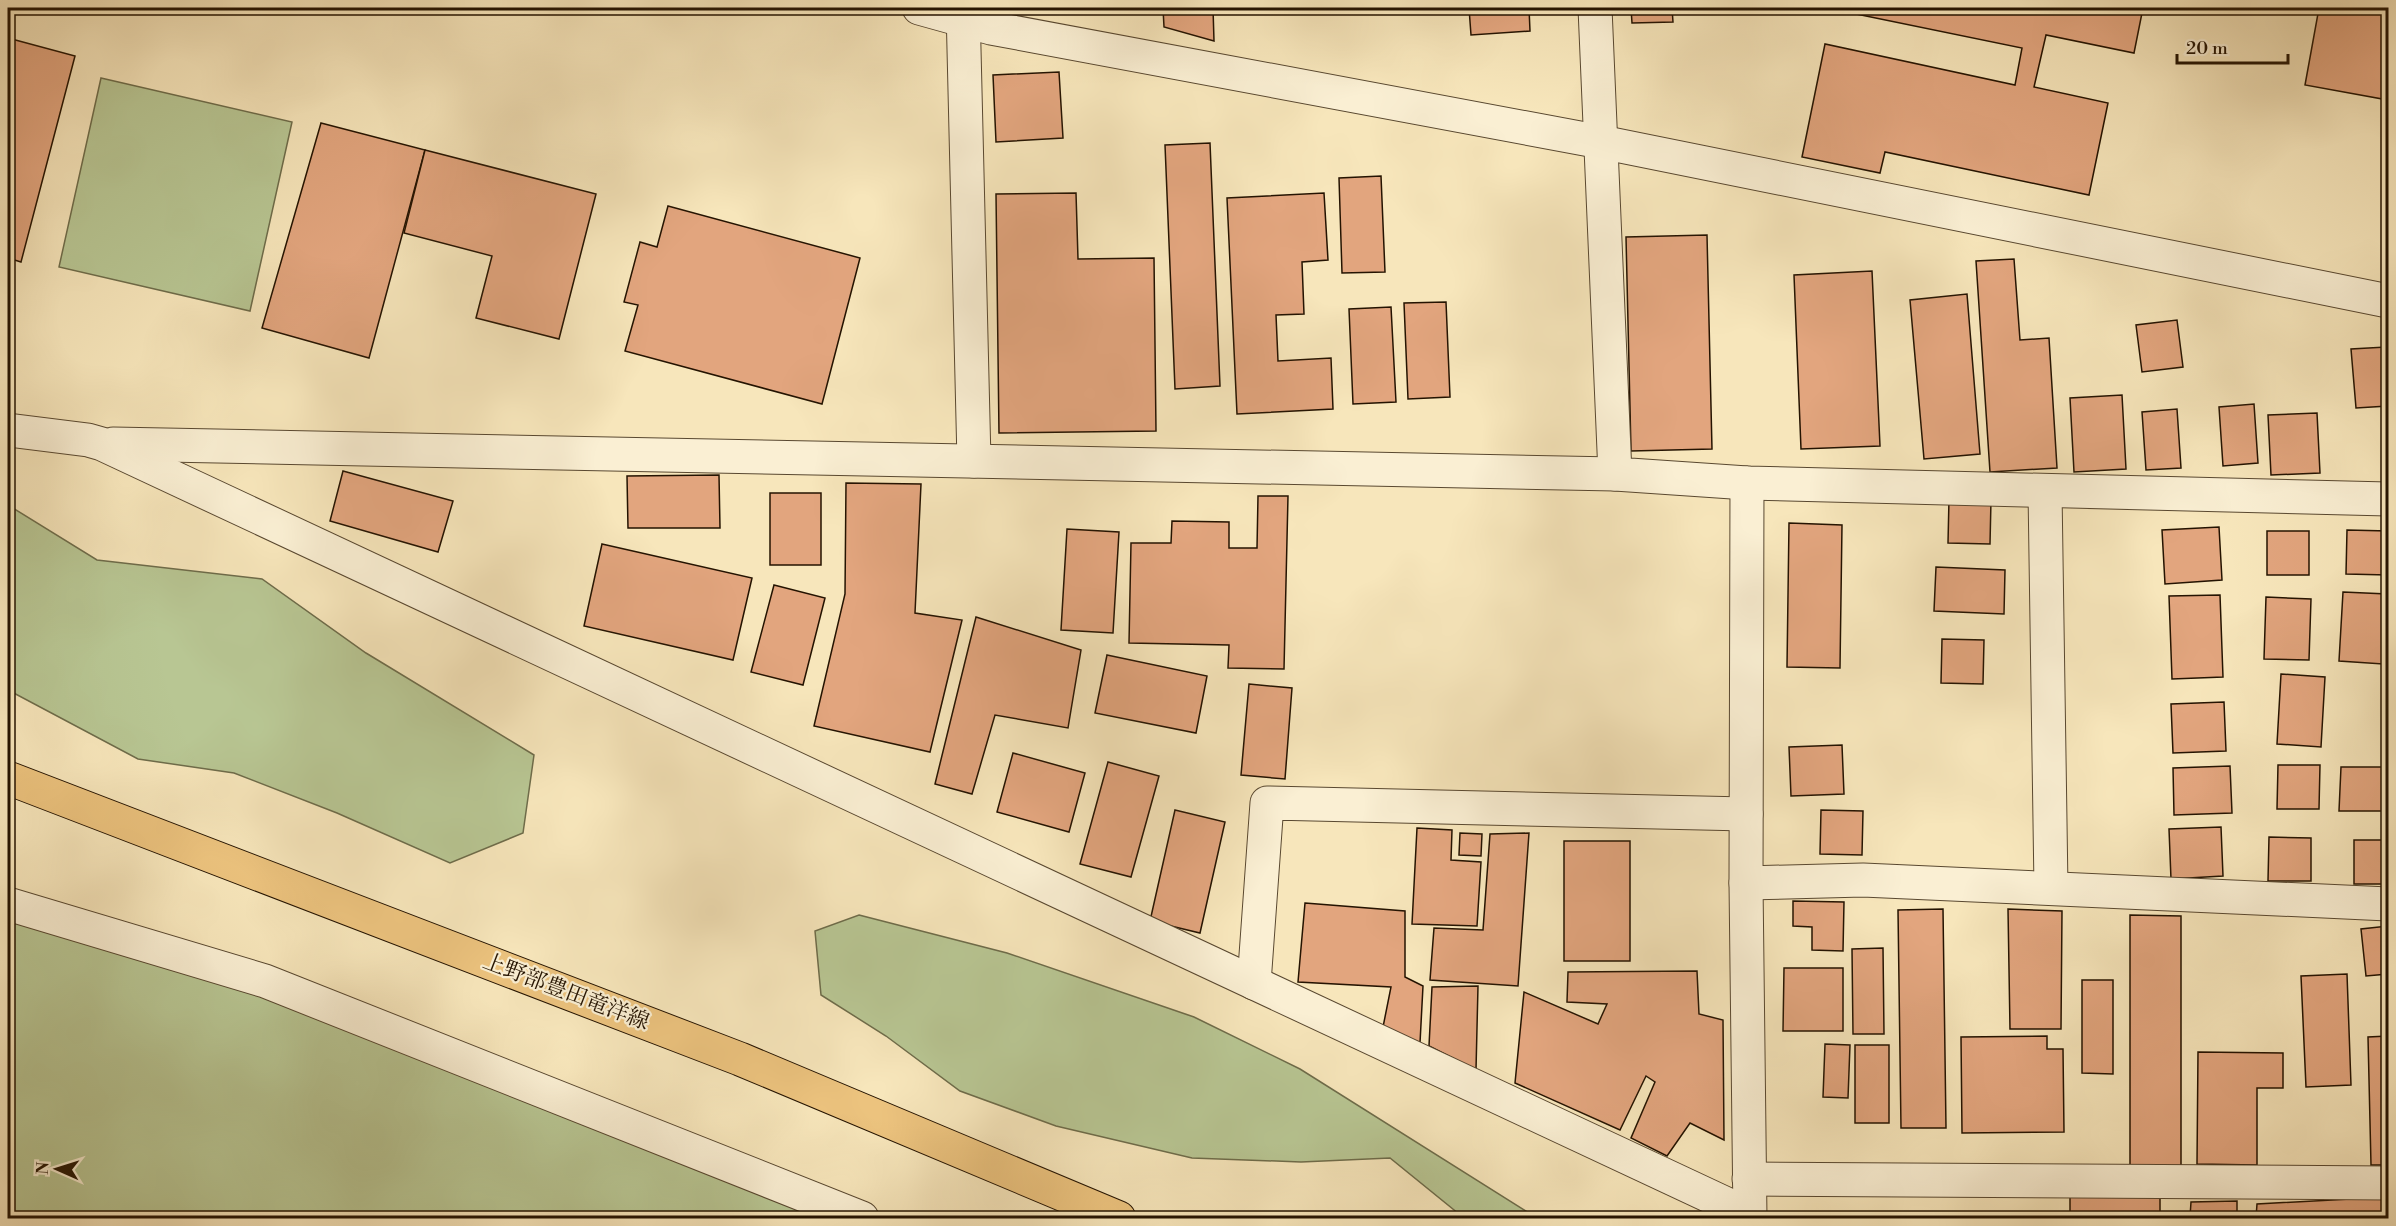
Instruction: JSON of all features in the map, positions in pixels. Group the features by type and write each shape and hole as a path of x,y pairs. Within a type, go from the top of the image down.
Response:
{"main road":[{"name":"上野部豊田竜洋線","path":"8,778 729,1054 1119,1218"}],"street":[{"path":"919,8 963,14 1002,30 1601,142 2388,301"},
{"path":"1594,8 1615,474"},
{"path":"963,14 974,461"},
{"path":"8,430 95,442 1615,474 1747,483 2388,499"},
{"path":"95,442 1750,1217 1746,883 1747,483"},
{"path":"2045,491 2051,888"},
{"path":"1254,983 1267,803 1746,814"},
{"path":"1746,883 1863,880 2388,904"},
{"path":"8,904 265,981 862,1218"},
{"path":"1749,1179 2388,1183"}],"green space":[{"path":"101,78 292,122 250,311 59,267"},
{"path":"8,505 97,560 262,579 366,653 534,755 523,833 450,863 337,813 234,773 138,759 8,690"},
{"path":"8,895 863,1218 8,1218"},
{"path":"859,915 1007,953 1194,1017 1300,1069 1537,1218 1464,1218 1390,1158 1301,1162 1192,1158 1056,1126 960,1091 886,1036 821,995 815,931"}],"building":[{"path":"1163,8 1213,8 1214,41 1164,27"},
{"path":"1469,8 1529,8 1530,31 1471,35"},
{"path":"1631,8 1672,8 1673,22 1632,23"},
{"path":"1827,8 2143,8 2134,53 2046,35 2034,87 2108,103 2089,195 1885,152 1880,173 1802,157 1825,44 2015,85 2022,48"},
{"path":"2319,8 2388,8 2388,100 2305,85"},
{"path":"8,38 75,56 21,262 8,258"},
{"path":"1059,72 1063,138 996,142 993,75"},
{"path":"321,123 425,150 369,358 262,328"},
{"path":"1210,143 1220,386 1175,389 1165,145"},
{"path":"425,150 596,194 559,339 476,318 492,256 404,233"},
{"path":"1381,176 1385,272 1342,273 1339,178"},
{"path":"1076,193 1078,259 1154,258 1156,431 999,433 996,194"},
{"path":"1324,193 1328,260 1302,262 1304,314 1276,315 1278,361 1331,358 1333,409 1237,414 1227,198"},
{"path":"668,206 860,258 822,404 625,351 638,305 624,302 640,242 657,247"},
{"path":"1707,235 1712,449 1631,451 1626,237"},
{"path":"2014,259 2020,340 2049,338 2057,468 1990,472 1976,261"},
{"path":"1872,271 1880,446 1801,449 1794,275"},
{"path":"1967,294 1980,454 1924,459 1910,300"},
{"path":"1446,302 1450,397 1408,399 1404,303"},
{"path":"1391,307 1396,402 1353,404 1349,309"},
{"path":"2177,320 2183,367 2142,372 2136,325"},
{"path":"2386,347 2388,406 2356,408 2351,349"},
{"path":"2122,395 2126,469 2074,472 2070,398"},
{"path":"2254,404 2258,463 2223,466 2219,407"},
{"path":"2177,409 2181,468 2146,470 2142,412"},
{"path":"2317,413 2320,473 2271,475 2268,415"},
{"path":"343,471 453,501 438,552 330,521"},
{"path":"719,475 720,528 628,528 627,476"},
{"path":"846,483 921,484 915,613 962,620 930,752 814,726 845,594"},
{"path":"770,493 821,493 821,565 770,565"},
{"path":"1258,496 1288,496 1284,669 1228,668 1229,645 1129,643 1131,543 1171,543 1172,521 1229,522 1229,548 1257,548"},
{"path":"1949,499 1991,500 1990,544 1948,543"},
{"path":"1789,523 1842,525 1840,668 1787,667"},
{"path":"2219,527 2222,580 2165,584 2162,530"},
{"path":"1067,529 1119,532 1113,633 1061,630"},
{"path":"2347,530 2388,531 2388,575 2346,574"},
{"path":"2267,531 2309,531 2309,575 2267,575"},
{"path":"602,544 752,578 733,660 584,626"},
{"path":"1936,567 2005,570 2004,614 1934,611"},
{"path":"774,585 825,598 803,685 751,672"},
{"path":"2343,592 2387,594 2383,664 2339,661"},
{"path":"2220,595 2223,677 2172,679 2169,596"},
{"path":"2266,597 2311,599 2309,660 2264,659"},
{"path":"976,617 1081,650 1068,728 995,715 972,794 935,784"},
{"path":"1942,639 1984,640 1983,684 1941,683"},
{"path":"1107,655 1207,676 1196,733 1095,713"},
{"path":"2281,674 2325,677 2321,747 2277,744"},
{"path":"1249,684 1292,688 1285,779 1241,775"},
{"path":"2224,702 2226,751 2173,753 2171,704"},
{"path":"1842,745 1844,794 1791,796 1789,747"},
{"path":"1013,753 1085,773 1069,832 997,812"},
{"path":"1108,762 1159,776 1131,877 1080,864"},
{"path":"2278,765 2320,765 2319,809 2277,809"},
{"path":"2230,766 2232,813 2174,815 2173,768"},
{"path":"2341,767 2382,767 2382,811 2339,811"},
{"path":"1175,810 1225,822 1200,933 1150,921"},
{"path":"1821,810 1863,811 1862,855 1820,854"},
{"path":"2221,827 2223,876 2171,879 2169,829"},
{"path":"1417,828 1452,830 1451,860 1481,862 1477,926 1412,924"},
{"path":"1460,833 1482,834 1481,856 1459,855"},
{"path":"1529,833 1518,986 1430,980 1434,928 1483,930 1490,834"},
{"path":"2269,837 2311,838 2311,881 2268,881"},
{"path":"2354,840 2388,840 2388,884 2354,884"},
{"path":"1564,841 1630,841 1630,961 1564,961"},
{"path":"1793,901 1844,902 1843,951 1812,950 1812,927 1793,926"},
{"path":"1305,903 1405,911 1405,977 1423,986 1420,1043 1383,1027 1391,987 1298,982"},
{"path":"1943,909 1946,1128 1901,1128 1898,910"},
{"path":"2008,909 2062,911 2061,1029 2010,1029"},
{"path":"2130,915 2181,916 2181,1167 2130,1167"},
{"path":"2388,926 2388,974 2366,976 2361,929"},
{"path":"1883,948 1884,1034 1853,1034 1852,949"},
{"path":"1784,968 1843,968 1843,1031 1783,1031"},
{"path":"1697,971 1699,1014 1723,1020 1724,1140 1690,1123 1667,1156 1631,1138 1655,1082 1646,1076 1620,1130 1515,1083 1524,992 1598,1024 1607,1004 1567,1002 1568,972"},
{"path":"2347,974 2351,1085 2306,1087 2301,976"},
{"path":"2082,980 2113,980 2113,1074 2082,1073"},
{"path":"1478,986 1476,1070 1429,1046 1432,987"},
{"path":"2047,1036 2047,1049 2063,1049 2064,1132 1962,1133 1961,1037"},
{"path":"2388,1036 2388,1165 2371,1165 2368,1037"},
{"path":"1825,1044 1850,1045 1848,1098 1823,1097"},
{"path":"1855,1045 1889,1045 1889,1123 1855,1123"},
{"path":"2198,1052 2283,1053 2283,1088 2257,1088 2257,1165 2197,1164"},
{"path":"2160,1190 2160,1218 2070,1218 2070,1192"},
{"path":"2388,1197 2388,1218 2256,1218 2257,1204"},
{"path":"2237,1201 2237,1218 2181,1218 2190,1217 2191,1202"},
{"path":"2031,1213 2062,1214 2062,1218 2031,1218"}]}
